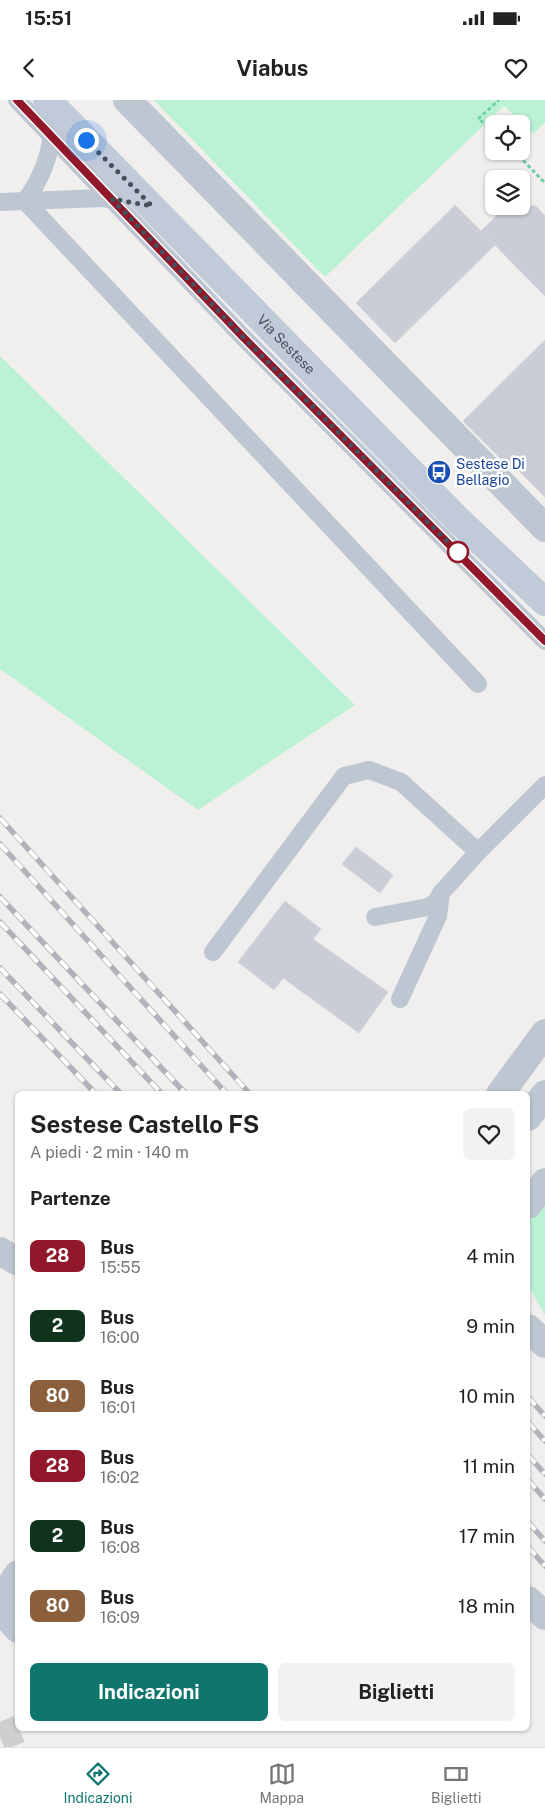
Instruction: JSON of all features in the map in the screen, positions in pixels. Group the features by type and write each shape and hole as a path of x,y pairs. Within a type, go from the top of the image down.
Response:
{"main road":[{"name":"Via Sestese","path":"46,100 457,519 540,598"}],"street":[{"path":"127,100 545,528"},
{"path":"502,1091 545,1034"},
{"path":"530,1114 545,1094"},
{"path":"530,1202 545,1182"},
{"path":"0,1252 15,1260"},
{"path":"530,1330 545,1344"},
{"path":"15,1578 3,1596 2,1607 6,1617 15,1626"},
{"path":"530,1602 545,1616"}],"lane":[{"name":"Via Sestese","path":"17,100 243,337 545,641"},
{"path":"25,201 35,188 52,136 52,123 46,100"},
{"path":"0,202 112,199 152,206"},
{"path":"25,201 478,684"},
{"path":"213,952 344,776 368,770 401,782 478,852"},
{"path":"375,917 428,907 436,902 441,892 478,852 545,785"},
{"path":"400,999 438,916 441,892"}],"path":[{"path":"485,124 478,119 499,100"},
{"path":"523,160 545,182"}],"green space":[{"path":"154,100 545,100 545,122 533,134 530,131 530,115 513,115 504,106 495,115 485,115 485,124 325,277"},
{"path":"0,356 355,705 198,810 0,669"},
{"path":"545,1199 545,1315 530,1289 530,1218"}],"building":[{"path":"455,205 495,245 395,343 356,303"},
{"path":"530,206 536,206 545,216 545,296 481,231 498,215 530,215"},
{"path":"545,340 545,497 514,466 511,469 463,421"},
{"path":"356,847 393,875 380,893 342,864"},
{"path":"285,901 321,929 313,939 388,992 359,1033 283,978 274,990 238,962"}],"tunnel":[{"path":"0,1737 15,1731"}],"railway":[{"path":"0,818 247,1091"},
{"path":"0,844 224,1091"},
{"path":"0,897 183,1091"},
{"path":"0,922 159,1091"},
{"path":"0,968 118,1091"},
{"path":"0,994 93,1091"},
{"path":"530,1399 545,1416"},
{"path":"530,1424 545,1441"},
{"path":"530,1457 545,1474"},
{"path":"530,1482 545,1499"},
{"path":"530,1524 545,1541"},
{"path":"530,1549 545,1566"}],"bus line":[{"name":"28","path":"17,100 243,337 442,535 545,641"}],"place":[{"name":"Sestese Di Bellagio","path":"439,472"}],"route":[{"path":"86,140 152,206 112,199 243,337 458,552"}]}
